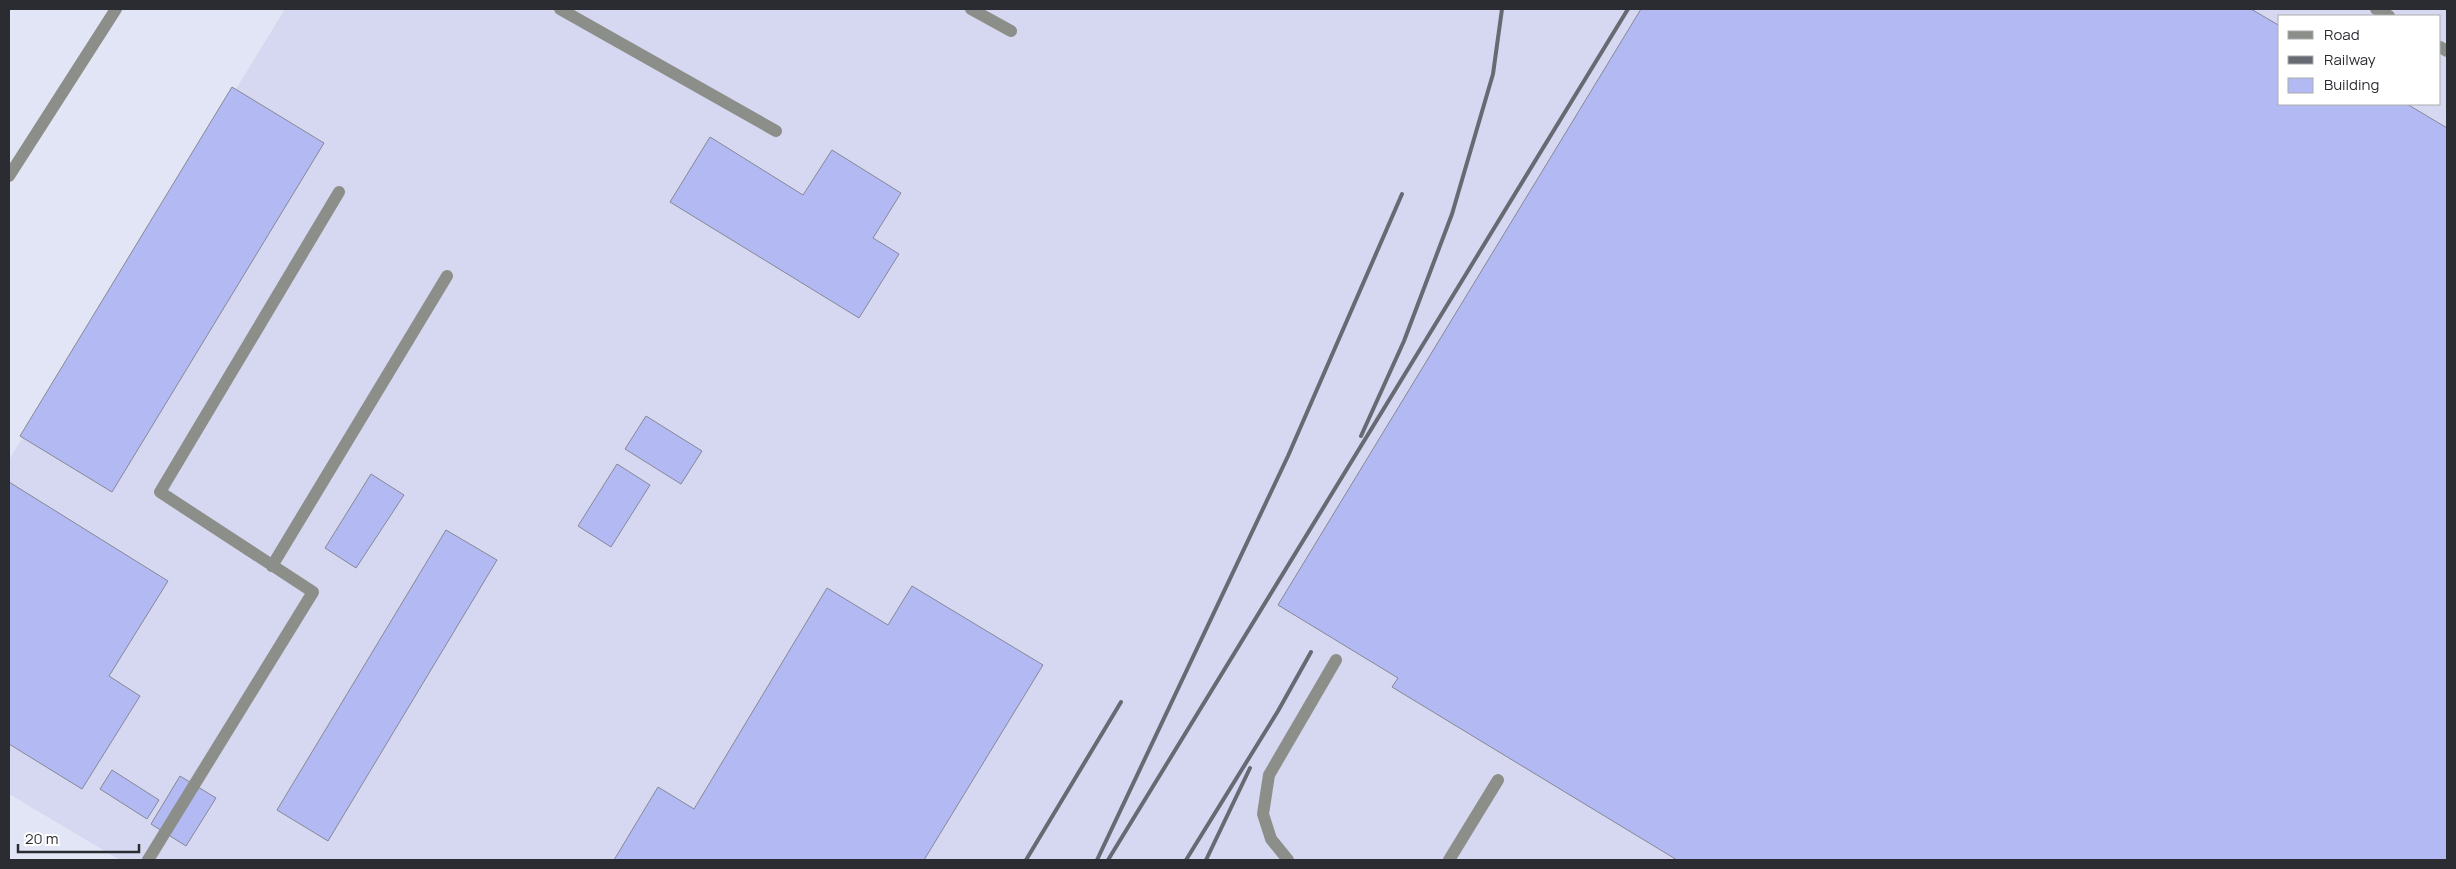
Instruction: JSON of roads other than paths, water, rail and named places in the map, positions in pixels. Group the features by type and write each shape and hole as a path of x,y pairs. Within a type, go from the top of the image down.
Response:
{"street":[{"path":"9,176 116,9"},
{"path":"560,9 776,131"},
{"path":"971,9 1011,31"},
{"path":"2376,9 2387,15"},
{"path":"148,860 313,592 160,492 339,192"},
{"path":"272,566 447,276"},
{"path":"1288,860 1271,840 1263,814 1269,775 1336,660"},
{"path":"1449,860 1498,780"}],"railway":[{"path":"1361,436 1404,341 1452,214 1493,74 1502,9"},
{"path":"1108,860 1628,9"},
{"path":"1097,860 1288,456 1402,194"},
{"path":"1186,860 1278,711 1311,652"},
{"path":"1026,860 1121,702"},
{"path":"1206,860 1250,768"}]}
